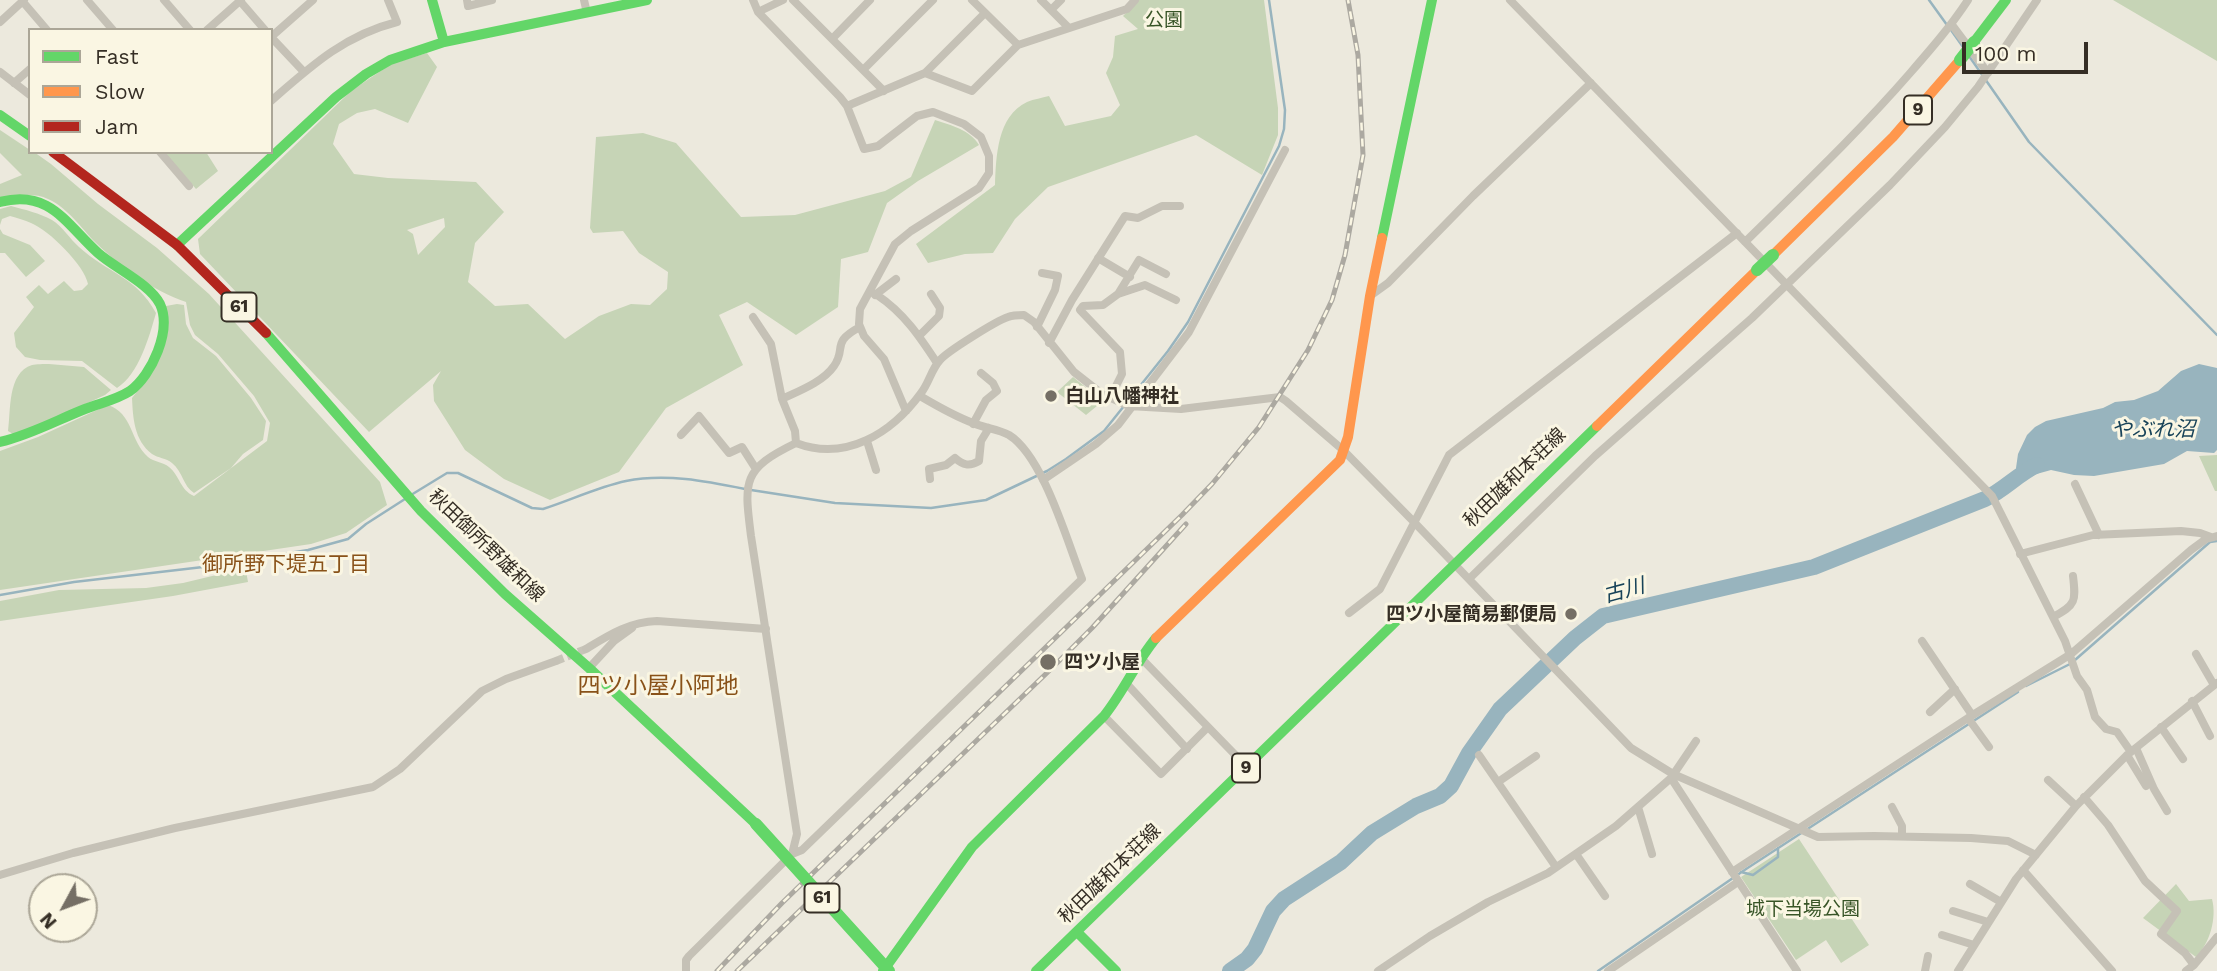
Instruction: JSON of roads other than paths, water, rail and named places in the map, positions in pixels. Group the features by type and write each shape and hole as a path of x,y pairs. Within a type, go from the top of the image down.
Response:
{"main road":[{"path":"432,0 444,42"},
{"path":"177,245 301,128 349,87 390,60 444,42 586,6 648,0"},
{"path":"883,971 972,847 1104,716 1126,684 1140,657 1158,636 1340,460 1348,437 1370,296 1432,0"},
{"name":"秋田雄和本荘線","path":"1036,971 1874,158 1928,99 2006,0"},
{"path":"0,115 28,135"},
{"name":"秋田御所野雄和線","path":"56,154 177,245 274,341 400,489 505,594 589,668 756,824 890,971"},
{"path":"0,202 23,199 41,203 58,212 100,254 146,288 161,306 164,320 151,364 135,387 38,430 0,442"},
{"path":"1077,932 1116,971"}],"street":[{"path":"87,0 111,28"},
{"path":"163,0 188,28"},
{"path":"209,28 240,0 263,28"},
{"path":"273,35 313,0"},
{"path":"273,99 346,41 397,22 388,0"},
{"path":"467,0 468,6 492,0"},
{"path":"753,0 758,12 823,77 847,106 864,149 878,146 917,116 933,112 964,124 981,137 989,156 989,173 979,188 895,244 873,295"},
{"path":"758,12 783,0"},
{"path":"793,0 884,91"},
{"path":"832,39 870,0"},
{"path":"863,70 933,0"},
{"path":"972,0 1018,45"},
{"path":"1041,0 1068,27"},
{"path":"1051,10 1062,0"},
{"path":"925,73 972,91 1018,45 1126,9 1135,0"},
{"path":"1510,0 1992,496 2053,617 2072,658 2077,676 2087,690 2095,718 2106,729 2117,732 2167,811"},
{"path":"1745,242 1850,139 1952,25 1968,0"},
{"path":"1469,579 1595,456 1787,285 1945,127 1985,77 2037,0"},
{"path":"0,22 24,1 45,28"},
{"path":"847,106 925,73 985,13"},
{"path":"1952,25 1985,77"},
{"path":"273,39 304,72"},
{"path":"15,83 28,71"},
{"path":"0,72 28,93"},
{"path":"1370,296 1388,282 1591,82"},
{"path":"1041,476 1097,444 1118,425 1189,332 1285,150"},
{"path":"162,154 189,186"},
{"path":"1049,343 1125,216 1138,218 1161,206 1180,206"},
{"path":"1349,613 1380,589 1449,455 1737,233"},
{"path":"1098,258 1130,276"},
{"path":"1118,294 1139,260 1166,274"},
{"path":"1037,327 1046,311 1058,276 1042,273"},
{"path":"896,279 873,295 860,309 860,327 864,336 884,359 906,411"},
{"path":"1080,310 1083,306 1103,305 1118,294 1145,285 1176,300"},
{"path":"920,335 939,316 940,308 931,294"},
{"path":"873,295 895,307 920,335 937,363"},
{"path":"1069,306 1080,310 1121,352 1122,374 1110,398"},
{"path":"796,443 813,450 831,450 867,441 882,434 920,396 941,359 1009,317 1024,314 1074,372 1110,398 1130,407 1181,408 1280,397 1343,450 1631,748 1672,776 1818,838 1902,836 2008,841 2036,855"},
{"path":"753,317 771,344 782,399 795,431 796,443"},
{"path":"782,399 807,387 832,369 837,361 840,342 860,327"},
{"path":"973,424 986,400 997,391 993,383 981,373"},
{"path":"686,971 690,956 792,854 802,850 1082,579 1041,476 1021,445 1007,434 973,424 920,396"},
{"path":"681,435 699,416 729,453 742,447 756,469"},
{"path":"930,479 929,469 946,465 955,458 962,464 971,466 979,461 981,441 989,428"},
{"path":"867,441 876,470"},
{"path":"792,854 797,834 747,489 756,469 796,443"},
{"path":"2074,484 2099,535"},
{"path":"2020,554 2099,535 2181,531 2214,537"},
{"path":"1608,971 1803,830 1971,720 2072,658 2191,550 2214,537"},
{"path":"2053,617 2073,604 2076,597 2073,576"},
{"path":"586,649 615,631 640,622 766,629"},
{"path":"589,668 614,642 640,622"},
{"path":"1922,641 1955,689 1989,747"},
{"path":"1960,970 2023,870 2084,797 2131,751 2215,684 2196,654"},
{"path":"1140,657 1247,767"},
{"path":"0,875 73,853 175,828 373,787 400,769 482,691 506,679 556,661"},
{"path":"1126,684 1187,749"},
{"path":"1930,712 1955,689"},
{"path":"2192,701 2210,736"},
{"path":"1104,716 1161,774 1208,727"},
{"path":"2161,727 2183,759"},
{"path":"1378,971 1430,936 1556,867 1616,826 1672,776 1696,741"},
{"path":"2131,751 2146,786"},
{"path":"1479,755 1556,867"},
{"path":"1498,782 1536,756"},
{"path":"1672,776 1797,971"},
{"path":"2048,780 2076,806"},
{"path":"2084,797 2108,825 2145,881 2177,911 2161,934 2185,953 2194,965"},
{"path":"1637,807 1652,854"},
{"path":"1892,807 1902,827 1902,836"},
{"path":"1576,854 1605,896"},
{"path":"2023,870 2112,971"},
{"path":"1969,884 2001,902"},
{"path":"1953,911 1988,922"},
{"path":"1942,935 1974,945"},
{"path":"2186,971 2217,937"},
{"path":"1925,971 1928,956"}],"water":[{"name":"やぶれ沼","path":"2199,364 2217,368 2217,450 2214,453 2187,451 2164,464 2094,476 2051,470 2033,475 2017,474 2018,454 2027,435 2035,427 2046,421 2103,408 2115,402 2134,400 2158,391 2181,371"}],"waterway":[{"path":"751,490 835,503 931,508 986,500 1047,471 1104,431 1188,322 1279,146 1284,129 1285,110 1269,0"},
{"path":"1929,0 1947,25"},
{"path":"1951,30 1963,47"},
{"path":"1969,56 2029,142 2217,335"},
{"name":"古川","path":"1230,971 1247,959 1255,949 1273,911 1284,899 1341,862 1372,833 1416,806 1440,796 1451,786 1469,753 1500,709 1575,638 1603,616 1814,567 1985,499 2037,465"},
{"path":"411,495 447,473 458,473 532,508 543,509 605,487 641,479 686,479 745,489"},
{"path":"0,595 74,582 203,567 308,550 348,539 405,499"},
{"path":"2075,660 2210,542 2217,541"},
{"path":"2026,686 2070,664"},
{"path":"1598,971 1746,869 2018,692"},
{"path":"1741,872 1753,875 1778,857 1778,848"}],"tunnel":[{"path":"556,661 586,649"}],"railway":[{"path":"717,971 782,903 1182,515 1212,484 1259,427 1308,350 1332,300 1345,255 1363,155 1358,55 1348,0"},
{"path":"737,971 1053,667 1186,524"}],"place":[{"name":"白山八幡神社","path":"1051,396"},
{"name":"四ツ小屋簡易郵便局","path":"1571,614"},
{"name":"四ツ小屋","path":"1048,662"}],"district":[{"name":"御所野下堤五丁目","path":"286,565"},
{"name":"四ツ小屋小阿地","path":"658,686"}],"park label":[{"name":"公園","path":"1164,20"},
{"name":"城下当場公園","path":"1803,909"}]}
